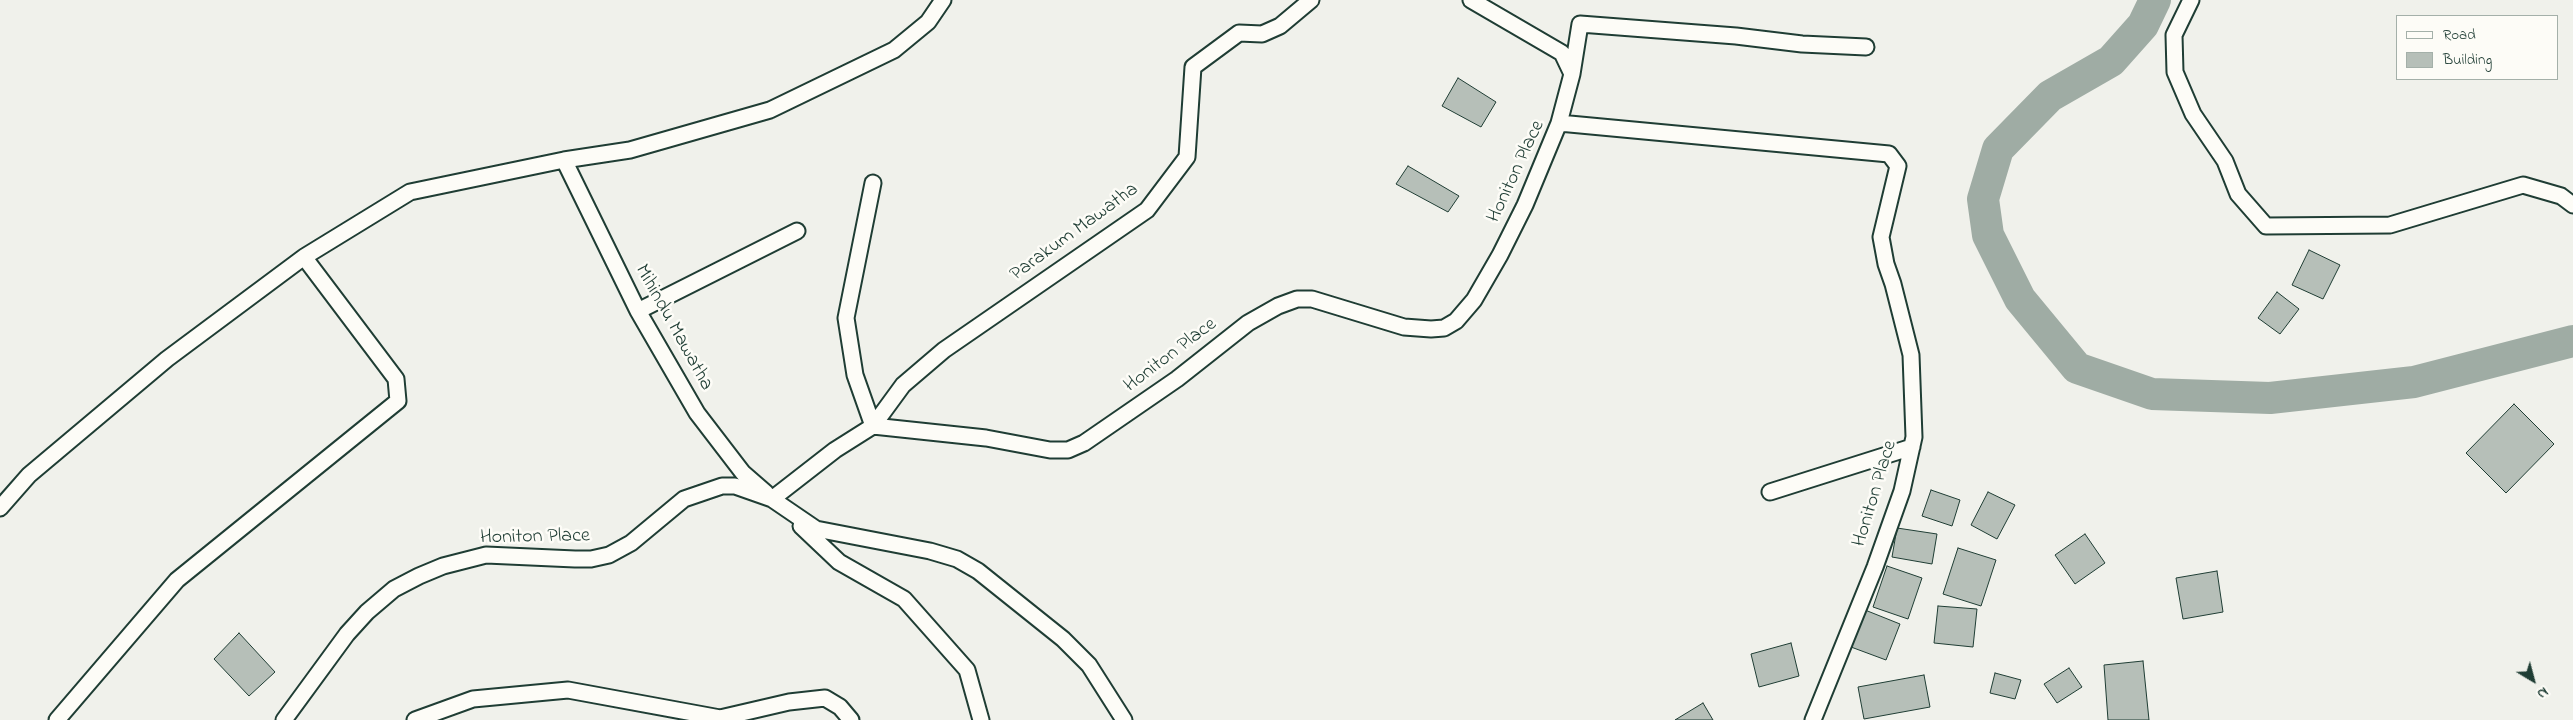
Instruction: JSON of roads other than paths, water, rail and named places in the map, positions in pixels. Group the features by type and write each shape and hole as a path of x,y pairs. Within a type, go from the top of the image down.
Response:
{"street":[{"path":"0,508 29,476 167,360 304,257 410,192 564,160 630,150 770,110 894,50 928,22 943,0"},
{"name":"Parakum Mawatha","path":"873,426 903,385 944,350 1147,210 1187,157 1193,67 1239,32 1262,34 1280,26 1311,0"},
{"path":"1471,0 1562,53 1572,74"},
{"path":"2191,0 2174,35 2175,72 2189,105 2225,161 2238,194 2266,226 2390,224 2524,185 2561,196 2573,205"},
{"path":"1559,123 1572,74 1580,24 1736,36 1802,44 1866,47"},
{"name":"Honiton Place","path":"873,426 986,438 1050,450 1068,450 1084,444 1177,379 1248,323 1278,306 1297,299 1312,299 1404,327 1444,328 1456,321 1474,300 1500,255 1525,205 1559,123 1889,154 1898,166 1881,236 1886,264 1911,354 1914,437 1902,491 1875,567 1813,720"},
{"name":"Mihindu Mawatha","path":"564,160 638,311 697,413 743,473 772,499"},
{"path":"872,183 846,318 855,375 873,426 835,450 772,499 839,562 904,599 967,670 981,720"},
{"path":"638,311 797,231"},
{"path":"57,720 177,580 398,401 396,379 304,257"},
{"path":"1770,492 1912,448"},
{"name":"Honiton Place","path":"284,720 347,634 367,612 394,589 443,566 486,555 591,559 609,555 631,543 684,499 722,486 735,486 772,499 816,529 930,551 956,559 978,571 1070,645 1089,665 1124,720"},
{"path":"416,720 473,699 568,690 720,718 789,702 825,698 840,707 852,720"}],"waterway":[{"path":"2155,0 2143,25 2111,61 2050,96 1998,149 1983,199 1988,235 2020,299 2077,368 2152,394 2270,398 2414,382 2573,341"}]}
